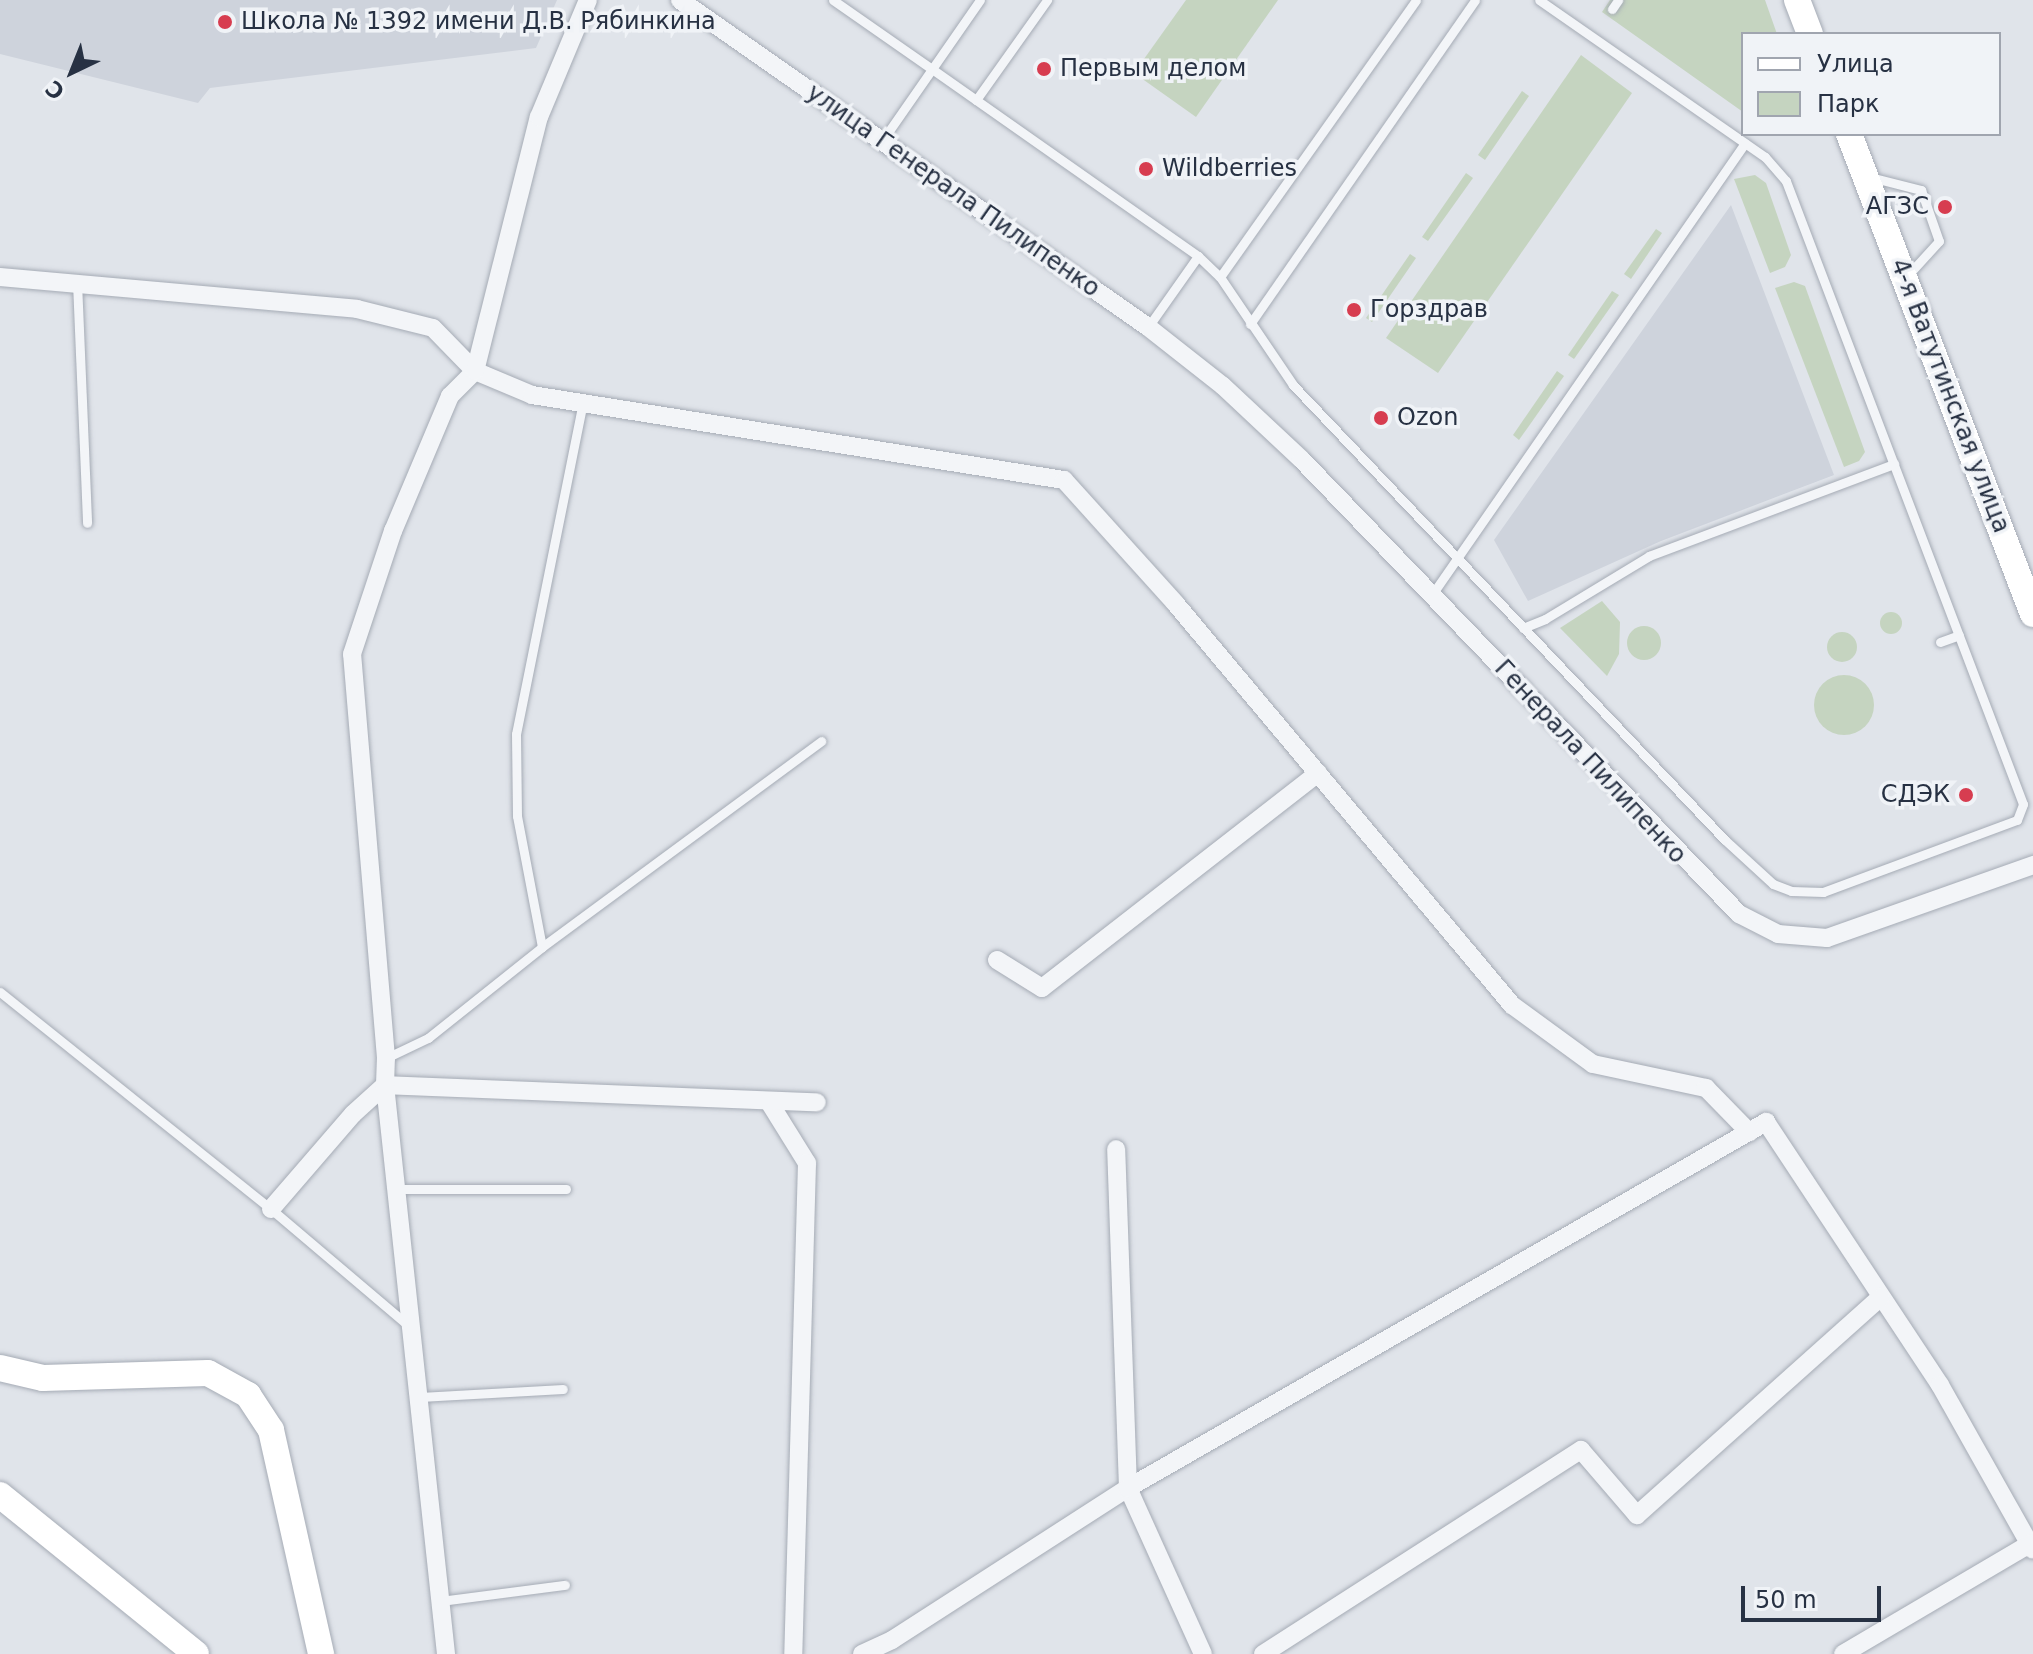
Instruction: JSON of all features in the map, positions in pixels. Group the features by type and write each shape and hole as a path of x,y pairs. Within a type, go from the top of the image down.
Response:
{"street":[{"path":"446,1654 399,1189 385,1085 386,1058 352,654 393,531 450,396 475,371 539,117 588,0"},
{"name":"улица Генерала Пилипенко","path":"680,0 1148,327 1223,386"},
{"path":"1797,0 1809,32"},
{"name":"4-я Ватутинская улица","path":"1850,136 2033,614"},
{"path":"0,277 357,309 433,328 475,371 532,395 1064,480 1175,603 1512,1005 1593,1064 1706,1088 1749,1132"},
{"name":"Генерала Пилипенко","path":"1223,386 1301,459 1717,896 1761,928 1795,938 1844,935 2033,865"},
{"path":"997,960 1042,988 1318,773"},
{"path":"271,1209 353,1114 385,1085 817,1102"},
{"path":"769,1102 807,1163 793,1654"},
{"path":"862,1654 892,1640 1128,1488 1766,1122 1940,1385 2031,1547 1843,1654"},
{"path":"1116,1149 1128,1488 1203,1654"},
{"path":"1263,1654 1581,1450 1637,1515 1881,1297"},
{"path":"0,1368 43,1378 208,1373 248,1395 271,1430 321,1654"},
{"path":"0,1495 196,1654"}],"lane":[{"path":"833,0 1198,256 1220,277 1293,385 1755,871 1773,884 1807,893 1823,892 2021,816 2023,804 1786,181 1774,164 1539,0"},
{"path":"882,141 980,0"},
{"path":"976,100 1047,0"},
{"path":"1220,277 1416,0"},
{"path":"1250,324 1475,0"},
{"path":"1431,596 1745,143"},
{"path":"1865,176 1921,190 1939,241 1905,279"},
{"path":"1148,327 1198,256"},
{"path":"77,282 87,523"},
{"path":"542,947 517,816 516,734 583,403"},
{"path":"1523,628 1545,619 1649,556 1894,464"},
{"path":"1940,642 1959,635"},
{"path":"386,1058 428,1038 542,947 821,741"},
{"path":"0,992 271,1209 413,1329"},
{"path":"399,1189 566,1189"},
{"path":"420,1397 563,1389"},
{"path":"441,1601 565,1585"}],"shaded area":[{"path":"0,0 557,0 536,48 210,88 198,103 0,54"},
{"path":"1731,205 1834,475 1661,541 1528,601 1494,540"}],"green space":[{"path":"1186,0 1278,0 1196,117 1134,73"},
{"path":"1610,0 1765,0 1776,32 1741,32 1741,111 1602,12"},
{"path":"1581,55 1632,93 1438,373 1386,338"},
{"path":"1522,91 1529,96 1485,160 1478,155"},
{"path":"1466,173 1473,178 1428,241 1422,237"},
{"path":"1755,175 1766,183 1791,255 1785,267 1770,273 1734,179"},
{"path":"1656,229 1662,233 1631,279 1624,274"},
{"path":"1410,254 1416,258 1372,322 1366,318"},
{"path":"1794,282 1805,286 1865,452 1859,461 1844,467 1775,288"},
{"path":"1612,291 1619,295 1574,359 1568,355"},
{"path":"1557,371 1564,376 1519,440 1513,435"},
{"path":"1602,601 1620,622 1619,654 1607,676 1560,628"},
{"path":"1891,612 1899,615 1902,623 1899,631 1891,634 1883,631 1880,623 1883,615"},
{"path":"1644,626 1656,631 1661,643 1656,655 1644,660 1632,655 1627,643 1632,631"},
{"path":"1842,632 1853,636 1857,647 1853,658 1842,662 1831,658 1827,647 1831,636"},
{"path":"1844,675 1865,684 1874,705 1865,726 1844,735 1823,726 1814,705 1823,684"}],"place":[{"name":"Школа № 1392 имени Д.В. Рябинкина","path":"225,22"},
{"name":"Первым делом","path":"1044,69"},
{"name":"Wildberries","path":"1146,169"},
{"name":"АГЗС","path":"1945,207"},
{"name":"Горздрав","path":"1354,310"},
{"name":"Ozon","path":"1381,418"},
{"name":"СДЭК","path":"1966,795"}]}
